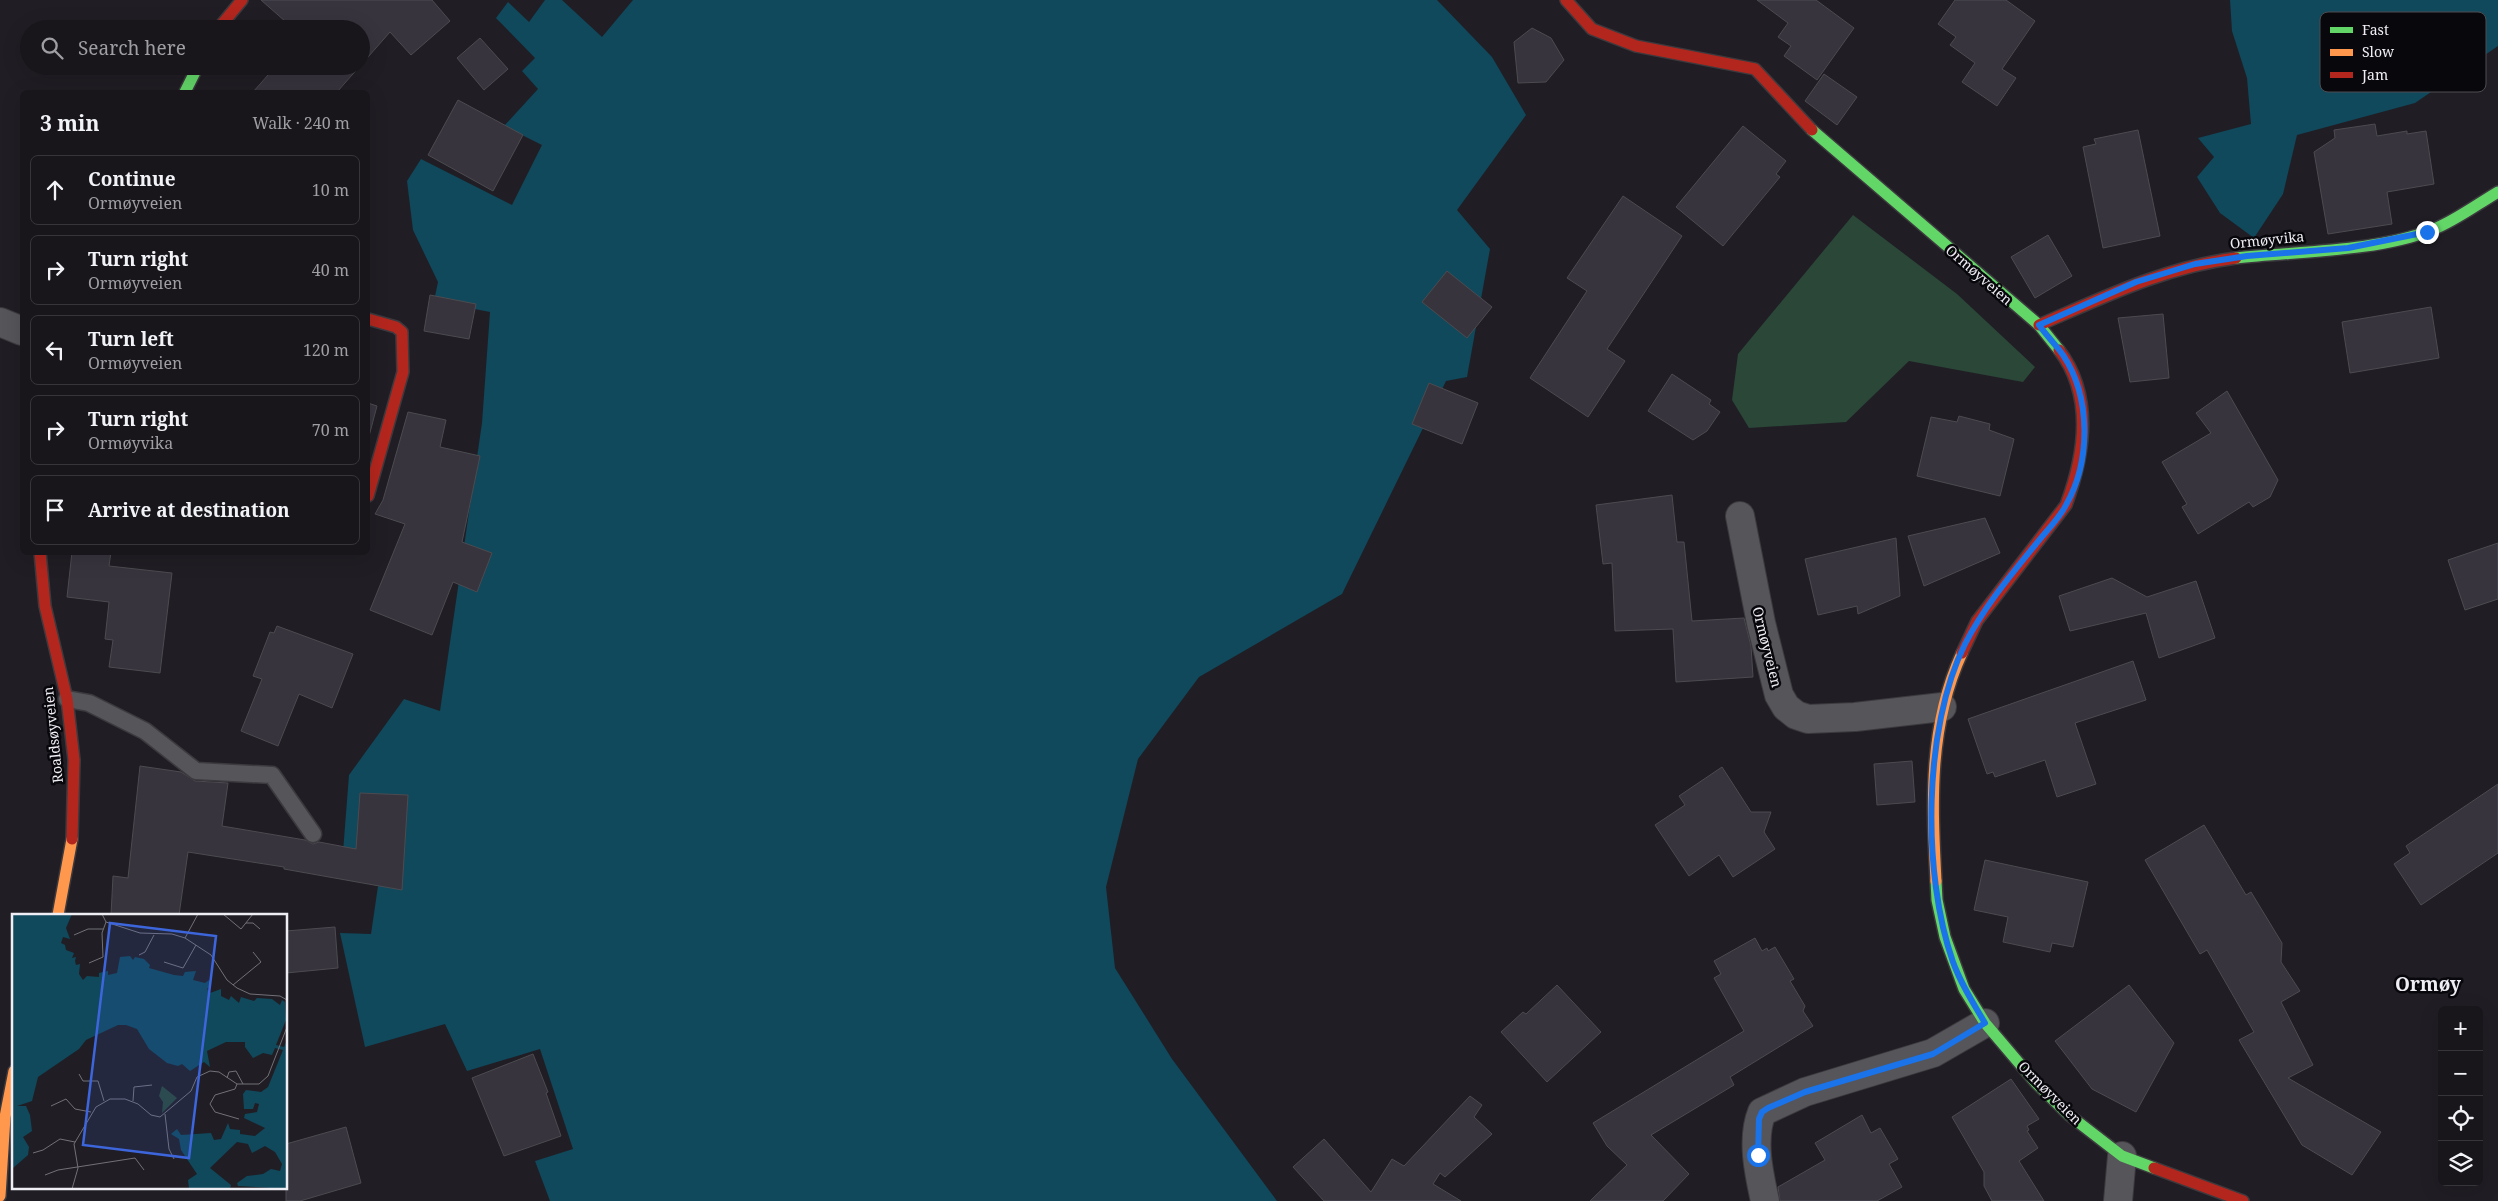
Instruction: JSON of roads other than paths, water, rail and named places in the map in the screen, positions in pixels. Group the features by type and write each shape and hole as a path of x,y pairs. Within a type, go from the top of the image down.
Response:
{"street":[{"path":"225,20 242,0"},
{"name":"Ormøyveien","path":"1566,0 1592,29 1636,46 1755,69 1813,132 2039,325 2063,355 2082,398 2084,428 2077,476 2066,506 1977,622 1949,682 1942,707 1933,793 1934,865 1937,900 1953,962 1964,989 1985,1023 2056,1103 2122,1156 2242,1201"},
{"path":"186,90 194,75"},
{"name":"Ormøyvika","path":"2039,325 2136,282 2195,264 2247,256 2348,248 2427,232 2498,192"},
{"path":"370,320 396,327 402,332 404,356 403,372 370,489"},
{"path":"0,322 20,330"},
{"name":"Ormøyveien","path":"1740,516 1761,623 1779,695 1786,707 1796,715 1808,719 1855,717 1942,707"},
{"name":"Roaldsøyveien","path":"40,555 45,606 67,699 74,760 74,811 70,858 58,914"},
{"path":"1765,1201 1758,1155 1757,1130 1762,1112 1805,1092 1933,1054 1985,1023"},
{"path":"0,1196 3,1132 8,1089 12,1077"},
{"path":"2118,1201 2122,1156"}],"lane":[{"path":"67,699 89,703 145,731 196,771 272,774 313,834"}],"water":[{"path":"545,0 562,0 602,37 633,0 1437,0 1492,57 1526,115 1457,210 1490,249 1467,377 1446,381 1342,594 1199,677 1138,759 1106,887 1115,968 1172,1059 1277,1201 550,1201 535,1161 573,1149 540,1049 467,1071 445,1024 365,1047 340,933 371,934 378,886 341,878 349,775 404,699 440,711 482,423 490,312 434,301 438,282 413,230 407,181 421,159 512,205 542,145 504,126 538,89 522,71 535,58 496,18 508,2 529,22"},
{"path":"2230,0 2498,0 2498,46 2486,54 2486,12 2320,12 2320,92 2431,92 2415,103 2297,135 2283,194 2254,238 2220,213 2197,177 2214,157 2198,138 2251,124 2247,78 2232,31"}],"district":[{"name":"Ormøy","path":"2428,984"}]}
